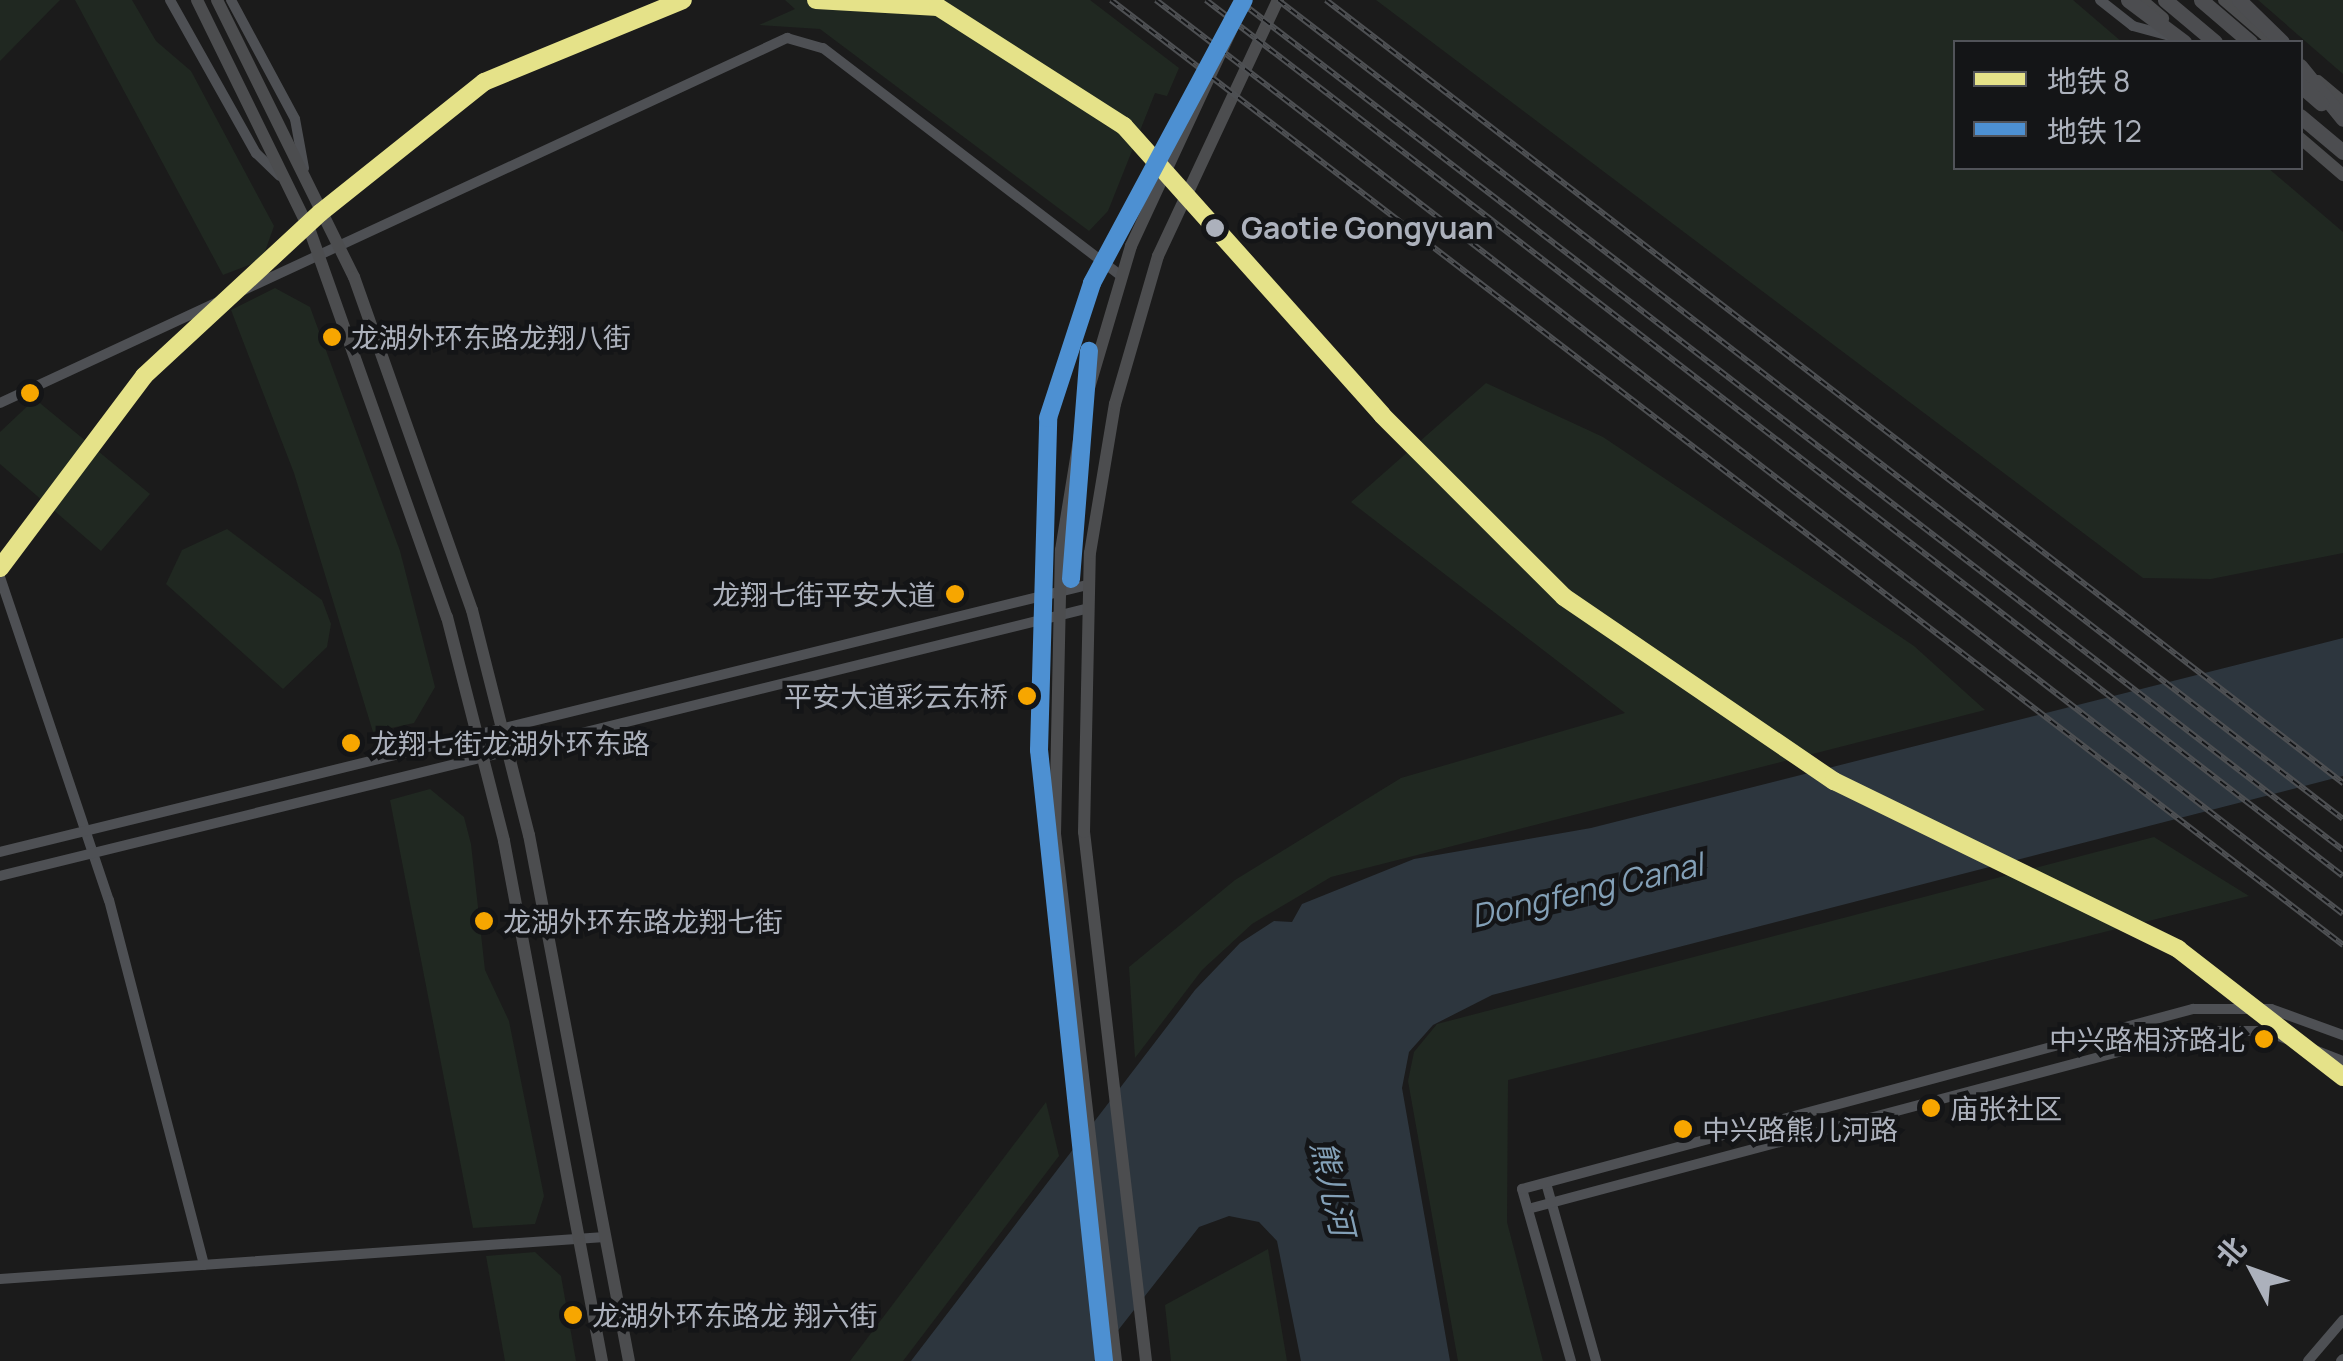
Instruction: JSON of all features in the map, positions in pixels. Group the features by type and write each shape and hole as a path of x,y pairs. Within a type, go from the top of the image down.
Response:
{"highway":[{"path":"2128,0 2185,40"},
{"path":"2165,0 2213,40"},
{"path":"2201,0 2248,40"},
{"path":"2239,0 2280,40"},
{"path":"2303,70 2343,121"},
{"path":"2303,88 2343,121"},
{"path":"2303,119 2338,148"},
{"path":"2303,126 2338,148"}],"main road":[{"path":"197,0 318,253 417,520 484,756 602,1361"},
{"path":"217,0 337,244 417,440 504,727 629,1361"},
{"path":"1116,1360 1052,788 1057,591 1086,398 1121,276 1185,114 1244,0"},
{"path":"1146,1361 1081,786 1087,585 1132,336 1197,160 1278,0"},
{"path":"2142,0 2186,40"},
{"path":"2224,0 2272,40"},
{"path":"2303,69 2343,102"},
{"path":"2303,141 2343,175"}],"street":[{"path":"170,0 256,153 286,182"},
{"path":"231,0 296,119 306,179"},
{"path":"2100,0 2134,26 2181,40"},
{"path":"0,403 787,38 823,48 1121,276"},
{"path":"0,577 93,853 204,1265"},
{"path":"0,852 1087,585"},
{"path":"0,876 1085,609"},
{"path":"1571,1361 1522,1189 2193,1009 2271,1009 2343,1035"},
{"path":"1528,1209 2196,1031 2266,1031 2343,1062"},
{"path":"1546,1183 1596,1361"},
{"path":"0,1279 606,1237"},
{"path":"2308,1361 2343,1320"}],"shaded area":[{"path":"0,0 60,0 0,61"},
{"path":"75,0 132,0 156,41 191,71 274,226 262,260 223,275"},
{"path":"785,0 1090,0 1179,68 1167,96 1155,93 1108,211 1089,231 820,29 759,25 795,9"},
{"path":"1376,0 2073,0 2120,40 1953,40 1953,170 2270,170 2343,232 2343,553 2211,579 2143,578"},
{"path":"2258,0 2343,0 2343,74"},
{"path":"275,288 310,307 400,551 435,687 414,723 373,732 294,473 231,310"},
{"path":"1486,383 1603,437 1914,646 1985,710 1331,877 1252,924 1202,970 1135,1058 1129,967 1235,880 1401,778 1625,713 1351,502"},
{"path":"35,399 150,494 101,551 0,464 0,432"},
{"path":"227,529 322,600 331,624 327,647 283,689 166,584 182,550"},
{"path":"430,789 464,817 471,844 485,970 509,1021 544,1196 535,1224 473,1228 390,800"},
{"path":"2154,837 2249,896 1508,1080 1507,1222 1543,1361 1458,1361 1408,1081 1414,1052 1437,1024"},
{"path":"1046,1102 1059,1156 903,1361 850,1361"},
{"path":"1268,1249 1287,1361 1171,1361 1165,1305"},
{"path":"535,1252 561,1276 576,1361 505,1361 486,1256"}],"water":[{"path":"2343,638 2343,776 1492,995 1433,1025 1409,1052 1402,1088 1450,1361 1301,1361 1277,1241 1259,1222 1229,1216 1199,1227 1094,1361 911,1361 1195,990 1240,943 1274,921 1292,922 1302,904 1414,859 1591,828"}],"railway":[{"path":"1111,0 2343,945"},
{"path":"1156,0 2343,914"},
{"path":"1206,0 2343,876"},
{"path":"1238,0 2343,850"},
{"path":"1278,0 2343,819"},
{"path":"1326,0 2343,783"}],"metro line":[{"name":"8","path":"0,568 144,376 320,213 484,82 683,0"},
{"name":"8","path":"816,0 938,7 1124,126 1382,415 1564,597 1834,781 2178,949 2343,1077"},
{"name":"12","path":"1104,1361 1039,750 1048,418 1092,283 1244,0"},
{"name":"12","path":"1071,579 1089,351"}],"place":[{"name":"Gaotie Gongyuan","path":"1215,228"},
{"name":"龙湖外环东路龙翔八街","path":"332,337"},
{"name":"龙翔七街平安大道","path":"955,594"},
{"name":"平安大道彩云东桥","path":"1027,696"},
{"name":"龙翔七街龙湖外环东路","path":"351,743"},
{"name":"龙湖外环东路龙翔七街","path":"484,921"},
{"name":"中兴路相济路北","path":"2264,1039"},
{"name":"庙张社区","path":"1931,1108"},
{"name":"中兴路熊儿河路","path":"1683,1129"},
{"name":"龙湖外环东路龙 翔六街","path":"573,1315"}],"water label":[{"name":"Dongfeng Canal","path":"1587,890"},
{"name":"熊儿河","path":"1333,1188"}]}
